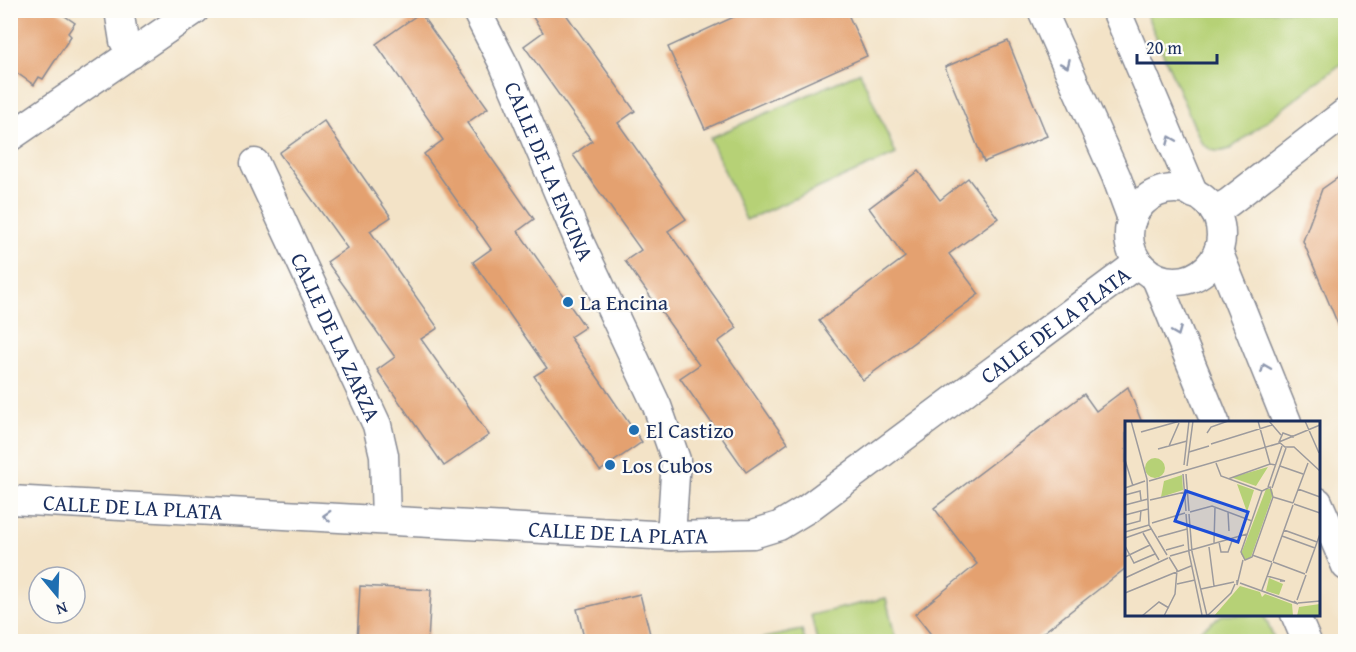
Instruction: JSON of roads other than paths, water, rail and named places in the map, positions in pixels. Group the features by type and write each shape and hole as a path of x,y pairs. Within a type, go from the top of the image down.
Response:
{"street":[{"path":"119,10 124,41 132,54"},
{"path":"10,137 195,10"},
{"name":"CALLE DE LA ENCINA","path":"476,10 504,63 579,241 657,406 676,460 671,536"},
{"path":"1042,10 1116,176 1132,219"},
{"path":"1116,10 1204,202 1220,224 1218,251 1211,264 1199,274 1186,280 1171,281 1147,270"},
{"path":"1214,421 1147,270 1131,249 1129,234 1132,219 1138,208 1158,193 1170,190 1204,202 1228,203 1346,112"},
{"name":"CALLE DE LA ZARZA","path":"255,163 377,425 384,455 386,519"},
{"path":"1218,251 1286,421"},
{"name":"CALLE DE LA PLATA","path":"10,500 671,536 753,534 779,526 807,509 1147,270"},
{"path":"1320,507 1346,566"},
{"path":"1295,616 1307,642"}],"place":[{"name":"La Encina","path":"568,302"},
{"name":"El Castizo","path":"634,430"},
{"name":"Los Cubos","path":"610,465"}]}
